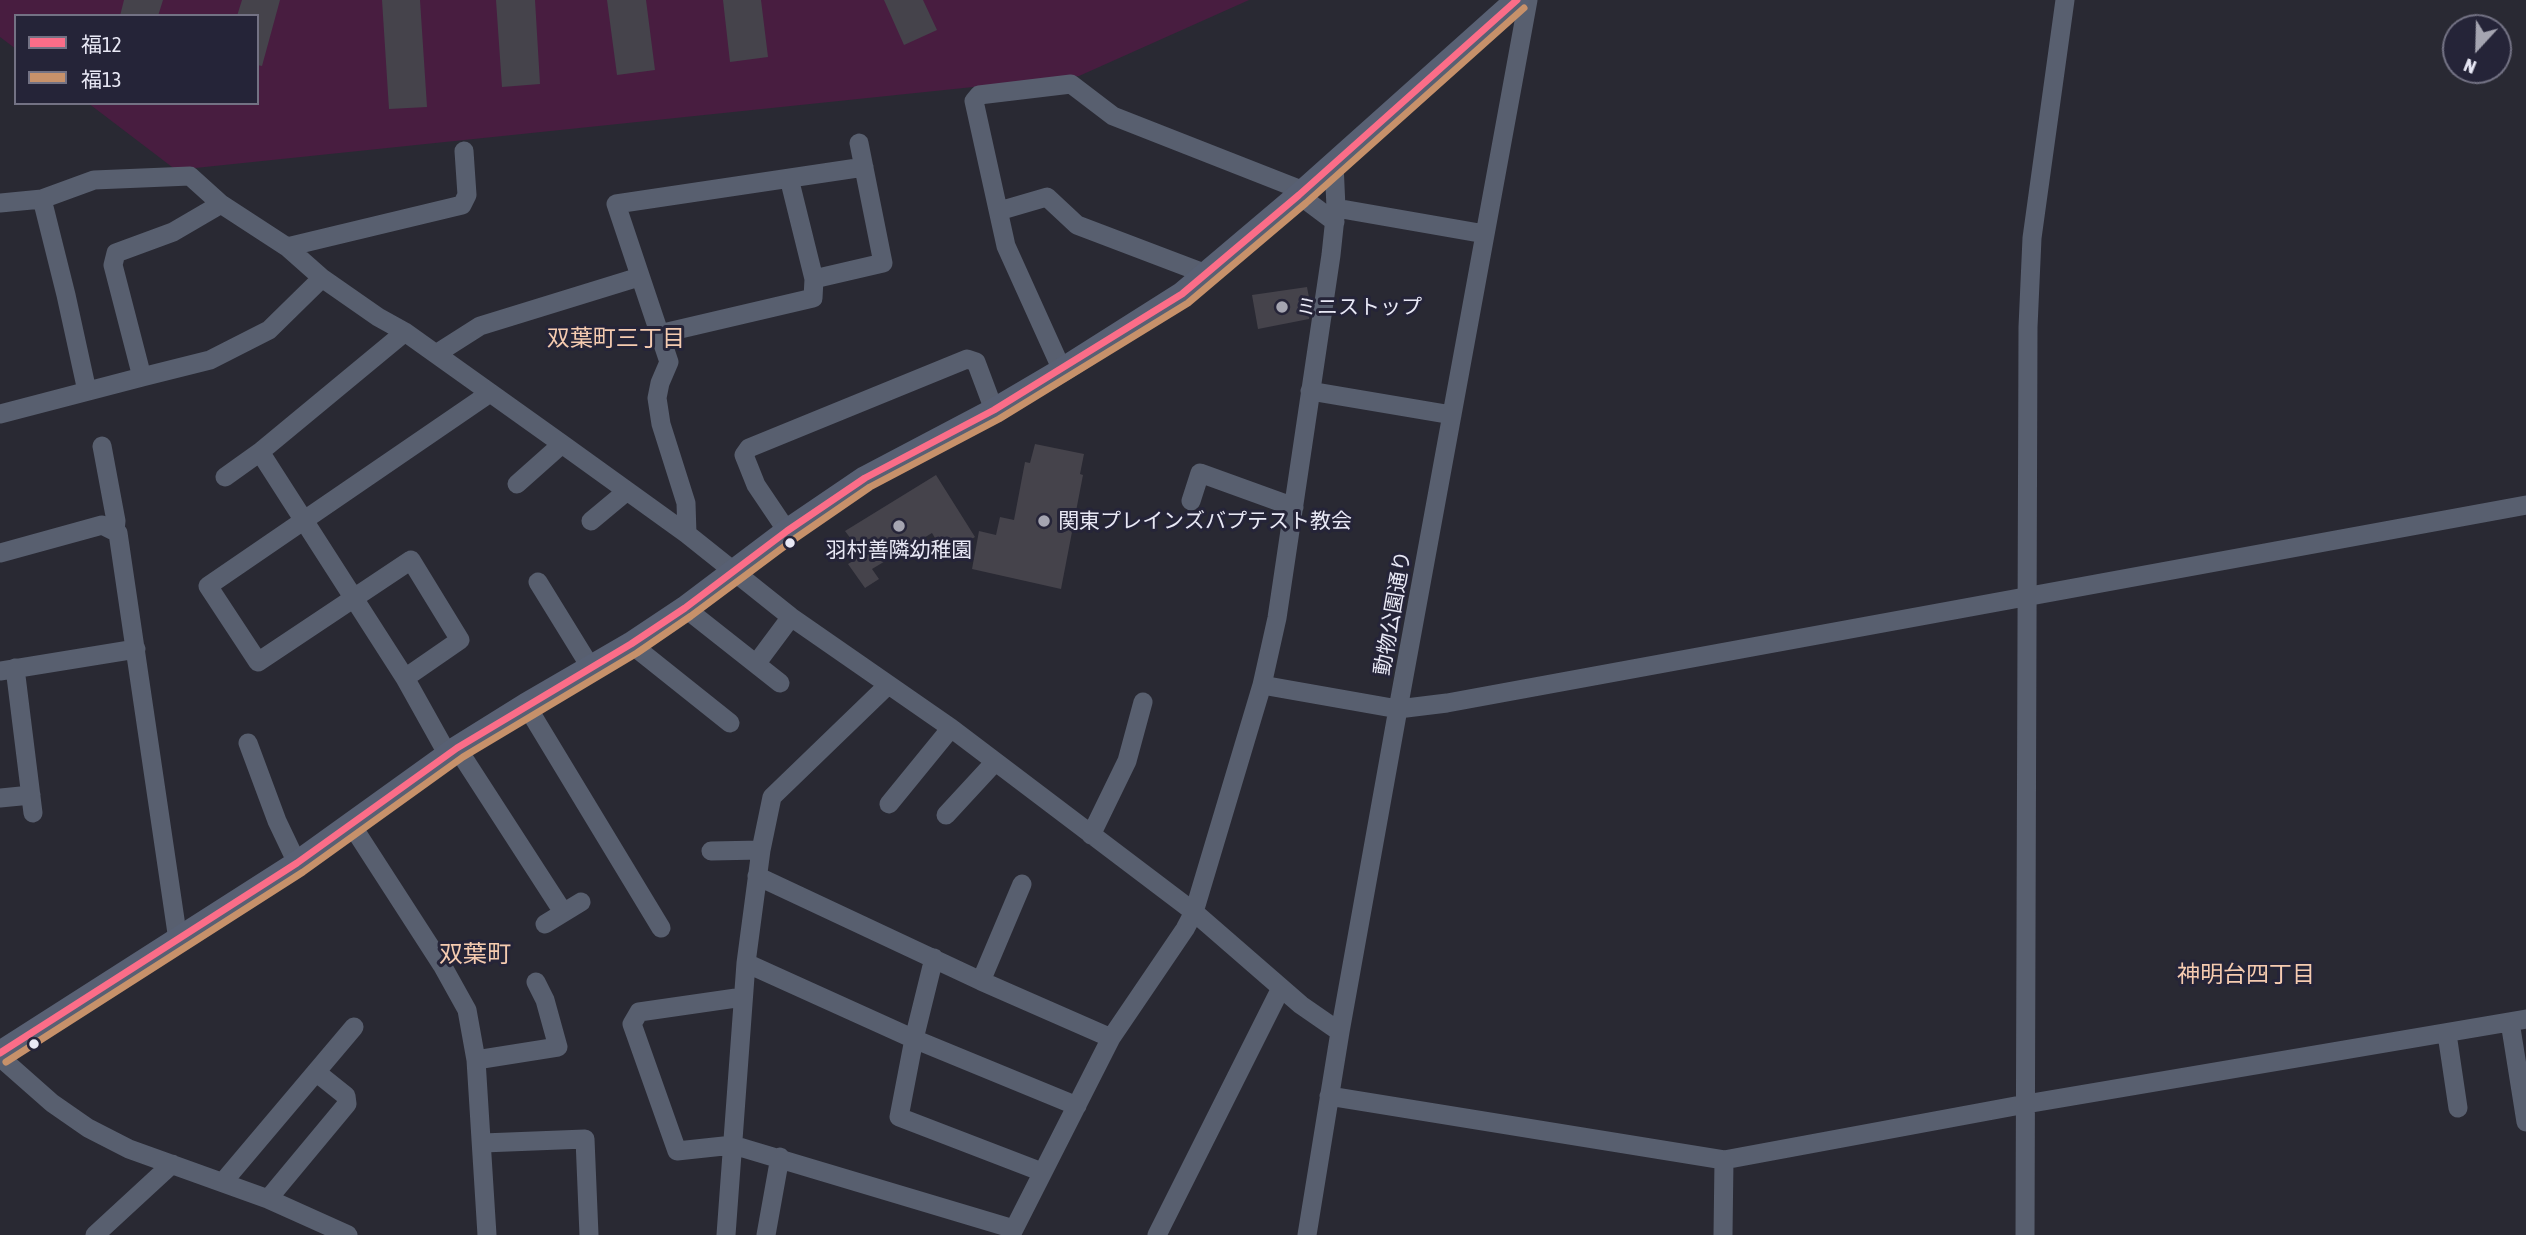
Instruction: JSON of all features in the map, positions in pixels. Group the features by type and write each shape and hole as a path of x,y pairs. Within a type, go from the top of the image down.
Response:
{"main road":[{"path":"0,1055 297,863 452,752 631,644 685,608 787,531 865,478 994,410 1182,294 1301,193 1517,0"}],"street":[{"name":"動物公園通り","path":"1307,1235 1340,1032 1528,0"},
{"path":"2025,1235 2028,327 2032,238 2065,0"},
{"path":"1062,370 1006,246 974,101 979,95 1071,84 1114,116 1301,193 1336,215 1485,234"},
{"path":"814,279 883,262 859,142"},
{"path":"288,247 462,205 467,195 464,151"},
{"path":"743,997 639,1012 632,1024 677,1152 733,1144 1013,1232 1111,1038 1194,912 1262,685 1277,618 1336,215 1334,163"},
{"path":"687,534 687,503 662,425 657,398 669,362 616,204 864,167"},
{"path":"0,203 41,199 94,180 190,176 221,204 288,247 323,278 405,332 562,444 687,534 791,617 951,729 1194,912 1301,1005 1340,1032"},
{"path":"659,334 813,298 814,279 789,178"},
{"path":"999,211 1047,197 1077,225 1206,274"},
{"path":"41,199 87,391"},
{"path":"142,377 113,265 116,253 173,232 221,204"},
{"path":"436,354 480,326 639,277"},
{"path":"0,414 210,360 269,330 323,278"},
{"path":"225,477 260,452 405,332"},
{"path":"787,531 756,485 744,456 749,448 967,359 976,362 994,410"},
{"path":"1311,391 1452,415"},
{"path":"405,678 460,640 411,560 258,662 208,586 490,393"},
{"path":"516,484 562,444"},
{"path":"102,446 116,521 115,531"},
{"path":"260,452 452,752 564,912"},
{"path":"1191,502 1200,473 1294,507"},
{"path":"591,520 626,491"},
{"path":"1262,685 1398,709 1447,703 2526,505"},
{"path":"0,553 102,525 118,533 178,940"},
{"path":"538,582 591,668"},
{"path":"685,608 780,683"},
{"path":"756,664 791,617"},
{"path":"631,644 730,723"},
{"path":"0,798 32,804 7,669 136,649"},
{"path":"726,1235 746,963 761,850 772,797 888,685"},
{"path":"1091,835 1127,761 1143,702"},
{"path":"526,705 661,928"},
{"path":"889,804 951,729"},
{"path":"248,743 277,821 297,863"},
{"path":"946,815 995,763"},
{"path":"351,824 442,965 467,1010 476,1060 487,1235"},
{"path":"711,851 761,850"},
{"path":"757,876 981,981 1111,1038"},
{"path":"981,981 1022,884"},
{"path":"545,924 581,902"},
{"path":"934,958 914,1039 899,1117 1042,1172"},
{"path":"746,963 914,1039 1077,1106"},
{"path":"476,1060 558,1047 545,1000 536,982"},
{"path":"1157,1235 1281,988"},
{"path":"1329,1096 1724,1160 2026,1104 2518,1020 2526,1122"},
{"path":"223,1182 354,1027"},
{"path":"2447,1034 2458,1108"},
{"path":"0,1055 52,1103 88,1128 130,1149 268,1199 348,1235"},
{"path":"268,1199 346,1104 346,1096 316,1072"},
{"path":"483,1143 585,1139 589,1235"},
{"path":"766,1235 780,1157"},
{"path":"1723,1235 1724,1160"},
{"path":"103,1233 172,1164"}],"shaded area":[{"path":"0,0 1249,0 1079,76 176,170 91,105 259,105 259,14 14,14 14,48 0,37"}],"building":[{"path":"124,0 163,0 159,14 120,14"},
{"path":"242,0 280,0 262,66 259,65 259,14 238,14"},
{"path":"382,0 420,0 427,107 389,109"},
{"path":"496,0 535,0 540,84 502,87"},
{"path":"607,0 646,0 655,70 617,75"},
{"path":"723,0 761,0 768,57 730,62"},
{"path":"884,0 923,0 937,30 904,45"},
{"name":"ミニストップ","path":"1307,287 1311,308 1309,319 1258,329 1252,295"},
{"path":"1035,444 1084,454 1080,474 1083,475 1061,589 972,569 979,531 996,535 1000,517 1014,520 1025,462 1030,463"},
{"path":"936,475 975,537 945,555 932,533 872,569 879,579 865,588 848,564 863,555 845,531"}],"transit line":[{"name":"福12","path":"0,1053 297,863 457,748 631,644 865,478 994,410 1182,294 1299,195 1517,0"},
{"name":"福13","path":"6,1062 303,872 463,757 637,653 870,487 999,419 1188,303 1306,203 1524,8"}],"place":[{"name":"ミニストップ","path":"1282,307"},
{"name":"関東プレインズバプテスト教会","path":"1044,521"},
{"name":"羽村善隣幼稚園","path":"899,526"}],"district":[{"name":"双葉町三丁目","path":"616,339"},
{"name":"双葉町","path":"475,954"},
{"name":"神明台四丁目","path":"2246,975"}]}
